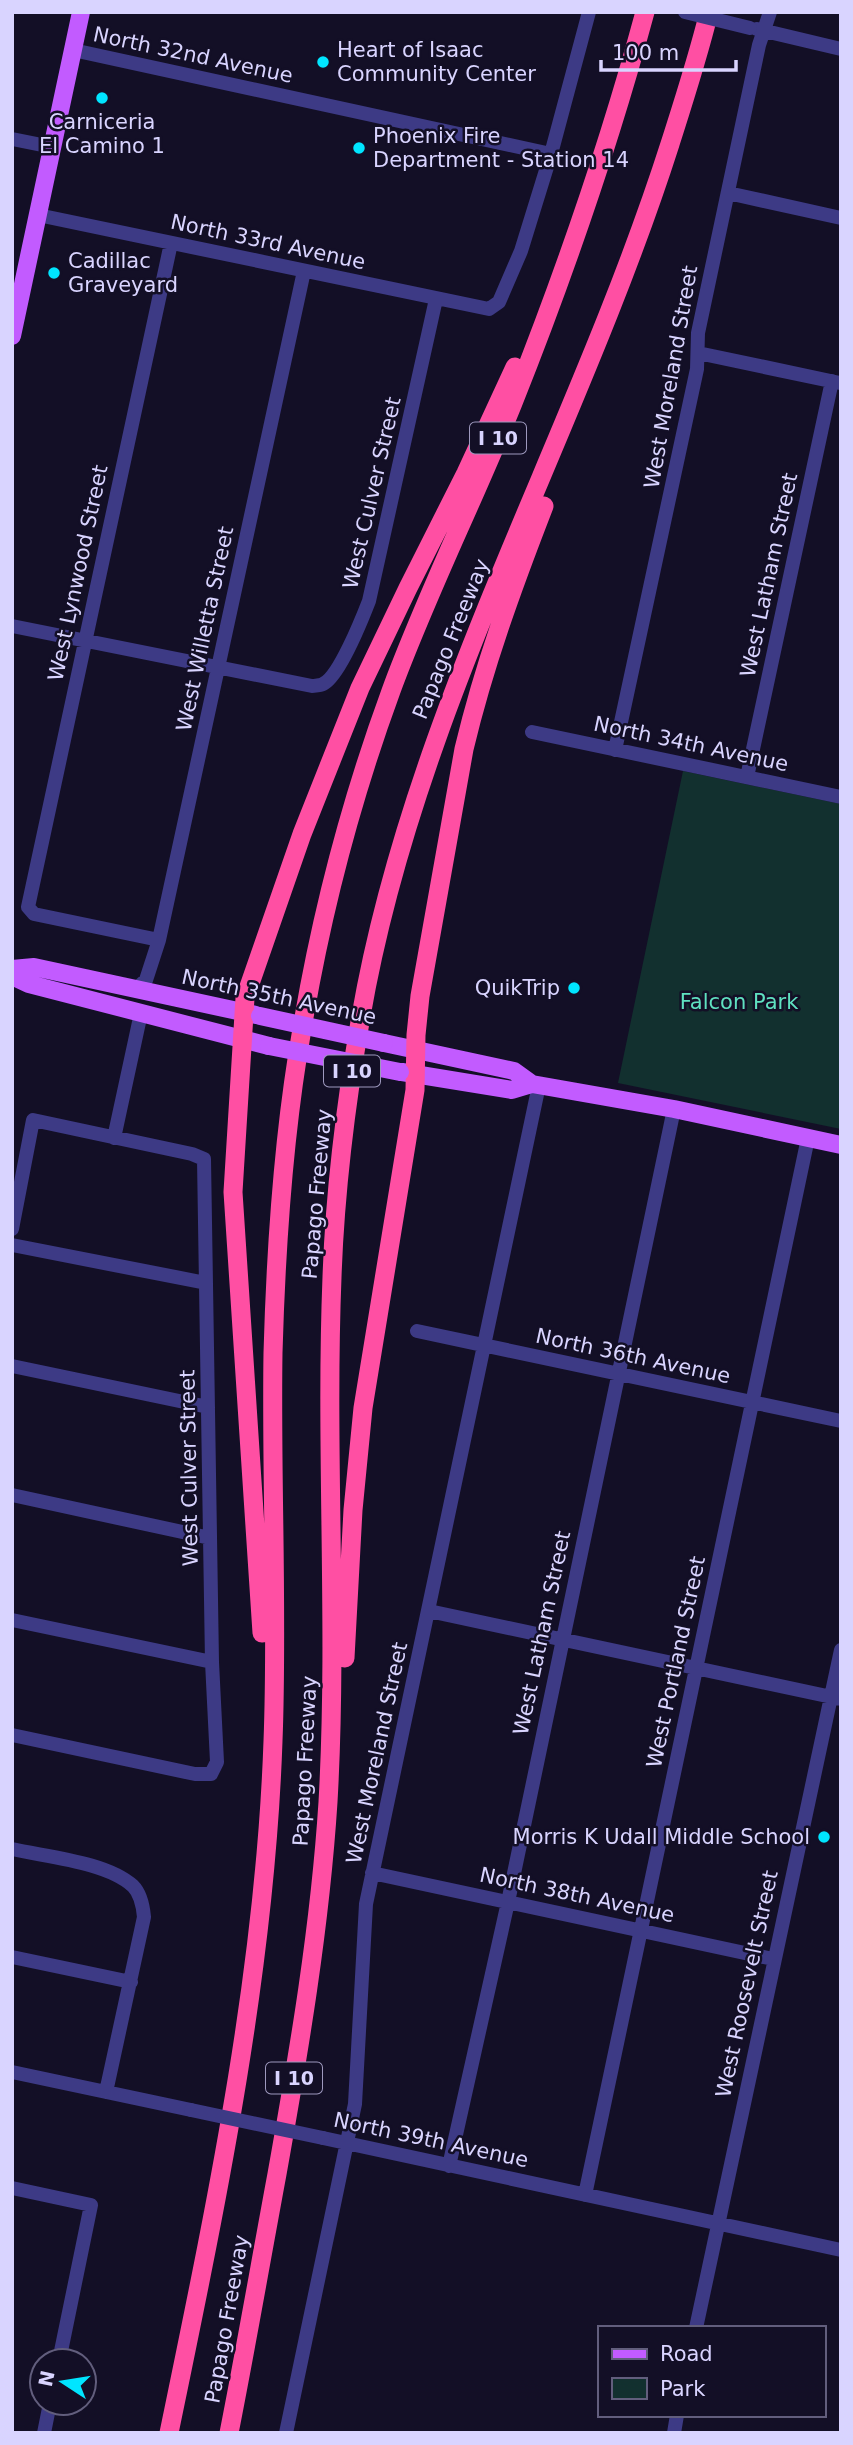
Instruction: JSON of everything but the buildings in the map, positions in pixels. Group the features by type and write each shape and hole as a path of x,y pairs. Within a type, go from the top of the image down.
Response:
{"highway":[{"name":"Papago Freeway","path":"169,2433 235,2089 265,1876 274,1739 273,1357 277,1240 284,1157 303,1022 322,930 348,831 391,691 502,430 562,276 621,103 645,12"},
{"name":"Papago Freeway","path":"231,2433 290,2099 321,1888 332,1714 331,1283 338,1180 361,1014 389,887 445,712 616,298 663,166 709,12"},
{"path":"269,1825 259,1569 233,1192 247,1041 252,1014 245,998 302,834 360,688 466,473 500,396 562,276"},
{"path":"321,1888 341,1748 346,1614 363,1408 413,1103 408,1074 409,1049 472,715 510,594 579,417 616,298"},
{"path":"162,2433 188,2343"}],"main road":[{"path":"12,336 81,12"},
{"name":"North 35th Avenue","path":"12,969 34,967 514,1071 536,1085"},
{"name":"North 35th Avenue","path":"12,976 29,984 247,1041 408,1074 512,1090 536,1085 674,1109 841,1145"}],"street":[{"path":"551,154 589,12"},
{"path":"685,12 841,48"},
{"name":"West Moreland Street","path":"615,750 698,369 698,333 728,193 757,29 770,12"},
{"name":"North 32nd Avenue","path":"73,50 551,154"},
{"path":"12,139 52,148"},
{"name":"North 33rd Avenue","path":"38,215 489,309 499,302 521,251 551,154"},
{"path":"728,193 841,218"},
{"name":"West Lynwood Street","path":"159,940 30,911 28,907 171,243"},
{"name":"West Willetta Street","path":"136,989 146,980 159,940 303,271"},
{"name":"West Culver Street","path":"218,668 312,686 323,685 337,668 369,601 436,299"},
{"path":"698,353 836,382"},
{"name":"West Latham Street","path":"747,777 836,382"},
{"path":"12,626 218,668"},
{"name":"North 34th Avenue","path":"532,732 841,797"},
{"path":"12,1229 33,1120 114,1138 141,1013"},
{"name":"West Moreland Street","path":"286,2433 356,2090 363,1923 372,1873 485,1345 536,1085"},
{"name":"West Latham Street","path":"449,2166 508,1902 674,1109"},
{"name":"West Culver Street","path":"12,1735 195,1774 211,1774 217,1762 212,1662 204,1159 192,1154 114,1138"},
{"name":"West Portland Street","path":"585,2195 808,1138"},
{"path":"12,1245 206,1283"},
{"name":"North 36th Avenue","path":"417,1331 841,1422"},
{"path":"12,1366 208,1407"},
{"path":"12,1495 211,1538"},
{"path":"429,1611 836,1698"},
{"path":"12,1620 212,1662"},
{"name":"West Roosevelt Street","path":"696,2326 773,1959 836,1698 841,1650"},
{"path":"12,1849 99,1868 134,1887 142,1900 144,1917 106,2092"},
{"name":"North 38th Avenue","path":"372,1873 773,1959"},
{"path":"12,1957 131,1982"},
{"name":"North 39th Avenue","path":"12,2072 841,2250"},
{"path":"12,2188 91,2205 62,2347"}],"green space":[{"name":"Falcon Park","path":"683,771 841,804 841,1129 618,1083"}],"place":[{"name":"Heart of Isaac Community Center","path":"323,62"},
{"name":"Carniceria El Camino 1","path":"102,98"},
{"name":"Phoenix Fire Department - Station 14","path":"359,148"},
{"name":"Cadillac Graveyard","path":"54,273"},
{"name":"QuikTrip","path":"574,988"},
{"name":"Morris K Udall Middle School","path":"824,1837"}]}
